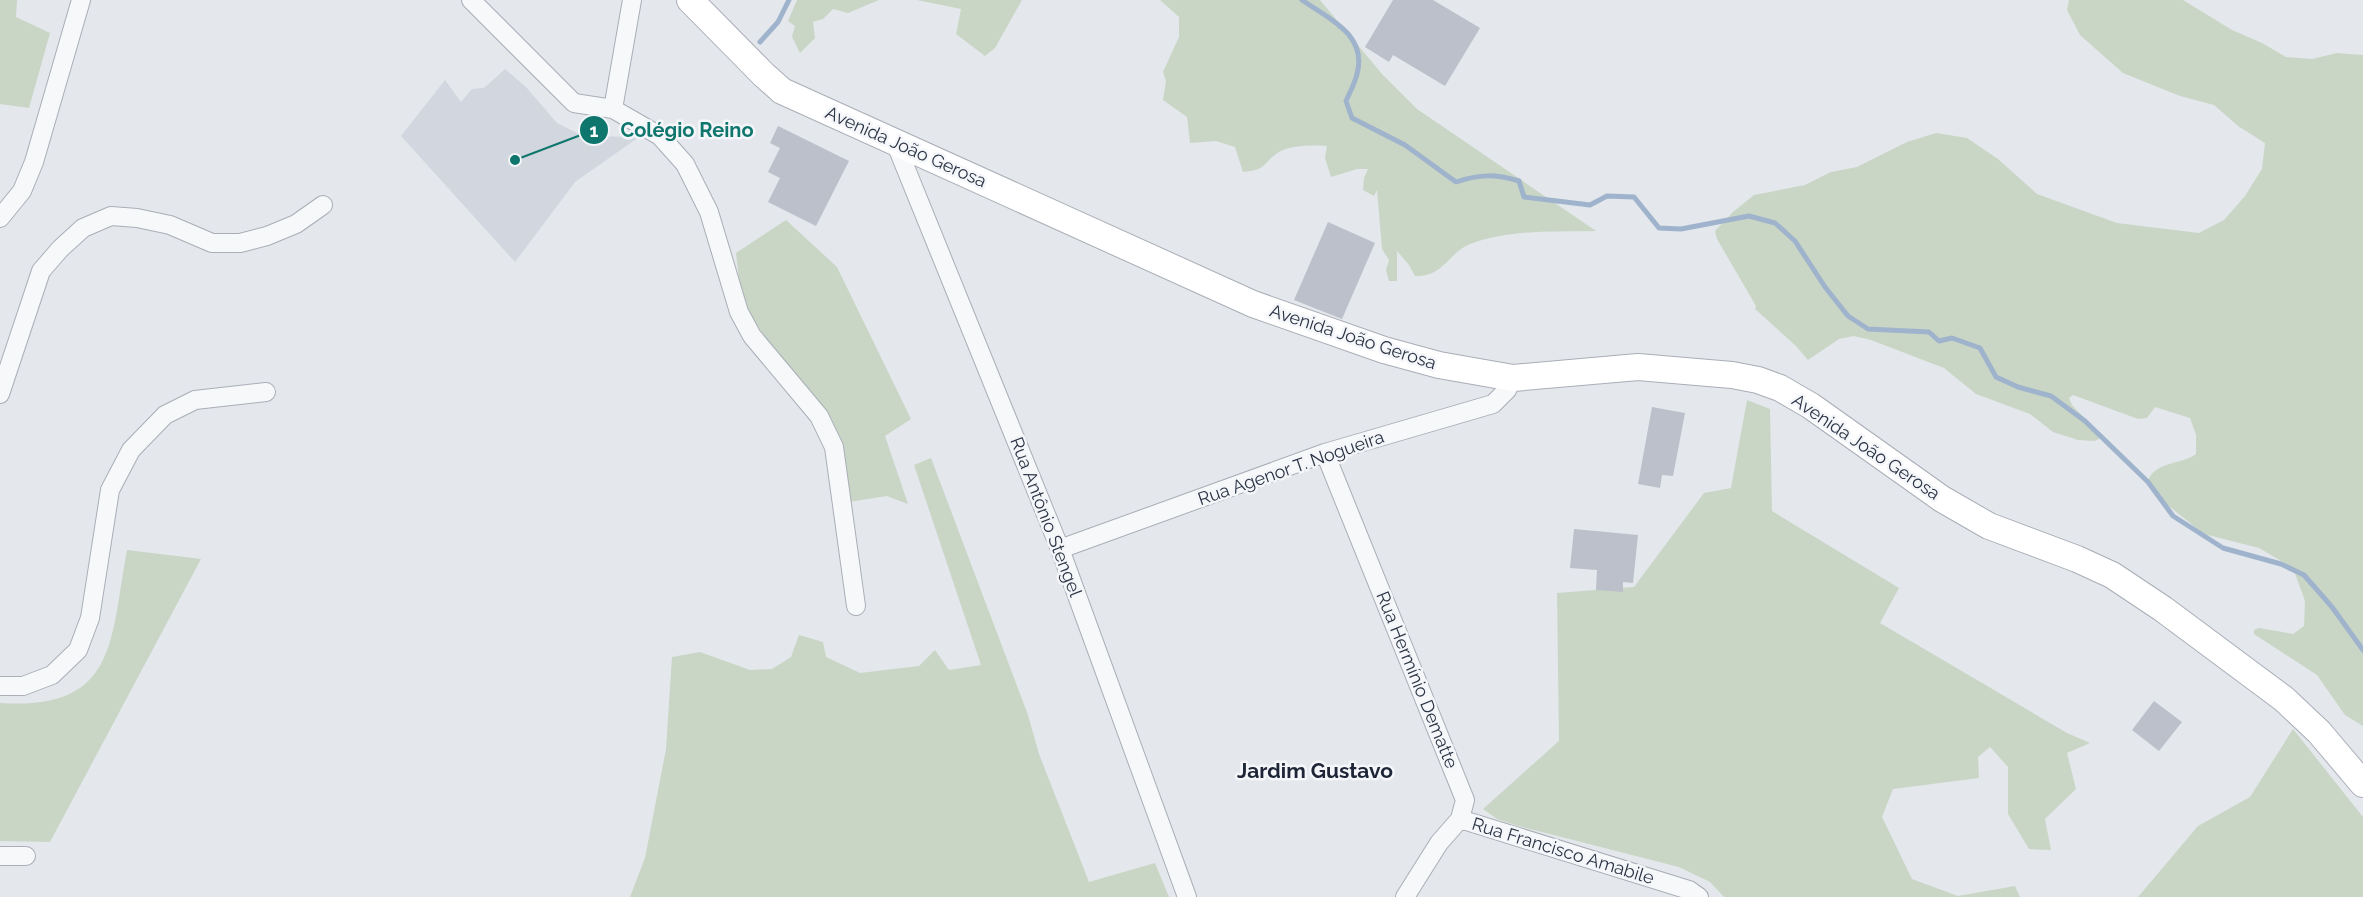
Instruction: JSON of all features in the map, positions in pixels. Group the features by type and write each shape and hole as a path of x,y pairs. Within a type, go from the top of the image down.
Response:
{"main road":[{"name":"Avenida João Gerosa","path":"690,0 782,91 1253,304 1417,359 1513,378 1638,367 1732,375 1758,380 1780,388 1811,406 1942,499 1989,526 2077,559 2112,575 2163,609 2284,699 2319,732 2363,784"}],"street":[{"path":"0,218 22,191 34,162 81,0"},
{"path":"471,0 574,103 613,109 660,136 685,164 709,212 739,312 752,336 819,416 834,447 856,606"},
{"path":"613,109 632,0"},
{"name":"Rua Antônio Stengel","path":"895,142 1060,549 1187,897"},
{"path":"0,394 41,271 83,228 111,216 136,218 170,225 212,243 240,243 267,236 296,224 322,205"},
{"name":"Rua Agenor T. Nogueira","path":"1060,549 1325,453 1493,404 1507,390 1513,378"},
{"path":"0,686 23,686 52,675 78,650 90,618 110,490 131,450 165,415 195,400 266,392"},
{"name":"Rua Hermínio Dematte","path":"1325,453 1465,800 1460,819"},
{"path":"1405,897 1439,843 1460,819"},
{"name":"Rua Francisco Amabile","path":"1460,819 1690,895"},
{"path":"0,856 26,856"}],"shaded area":[{"path":"505,69 526,87 557,123 583,136 639,137 575,182 515,262 401,136 445,80 461,102 472,89 484,88"}],"green space":[{"path":"0,0 17,0 16,17 50,33 29,108 0,104"},
{"path":"797,0 879,0 848,13 833,9 823,19 813,22 815,38 800,53 792,37 795,26 788,21"},
{"path":"917,0 1022,0 995,48 985,56 956,34 961,9"},
{"path":"1160,0 1320,0 1382,74 1417,109 1596,231 1532,232 1484,239 1463,248 1439,269 1425,275 1415,276 1397,251 1397,281 1389,281 1386,270 1389,260 1382,249 1377,190 1374,196 1363,190 1364,178 1368,169 1357,169 1331,177 1325,158 1327,146 1309,146 1284,150 1261,168 1243,172 1235,147 1216,141 1190,143 1187,117 1163,100 1166,81 1163,72 1179,37 1179,17"},
{"path":"2069,0 2183,0 2232,30 2286,57 2312,59 2337,53 2363,55 2363,726 2345,715 2317,675 2254,634 2254,630 2259,628 2293,634 2304,626 2305,601 2293,568 2259,548 2204,534 2160,499 2148,480 2157,469 2196,454 2196,435 2190,418 2155,407 2147,418 2138,419 2073,395 2069,398 2072,405 2102,437 2095,441 2078,440 2053,432 2030,414 1976,394 1944,368 1871,340 1854,336 1839,339 1808,360 1755,309 1756,306 1717,239 1715,231 1754,195 1805,185 1831,172 1857,167 1907,142 1936,133 1967,138 1998,159 2037,194 2117,223 2199,233 2224,220 2245,196 2262,169 2265,143 2238,126 2214,105 2180,96 2123,73 2080,35 2067,10"},
{"path":"786,220 837,267 911,419 885,436 908,504 887,496 849,502 839,447 747,310 739,280 736,253"},
{"path":"1747,400 1770,409 1772,511 1899,588 1880,623 2067,733 2090,743 2067,753 2076,789 2045,819 2051,850 2029,849 2008,814 2008,767 1990,747 1978,757 1979,778 1893,789 1882,817 1912,879 1958,896 2015,886 2020,897 1724,897 1710,882 1679,867 1518,826 1497,819 1483,809 1559,741 1557,593 1634,587 1704,493 1731,488"},
{"path":"931,458 1028,715 1039,754 1089,882 1155,863 1169,897 630,897 645,858 666,749 672,657 700,652 750,670 772,669 791,657 799,635 823,642 826,657 860,673 919,666 935,650 949,670 981,665 914,465"},
{"path":"127,550 201,559 50,842 0,841 0,703 39,702 67,695 88,682 101,663 110,640 117,613"},
{"path":"2293,729 2363,817 2363,897 2138,897 2198,826 2250,797"}],"building":[{"path":"1393,0 1433,0 1480,28 1445,86 1393,55 1389,62 1365,47"},
{"path":"778,126 849,161 816,226 768,202 780,178 768,172 780,148 770,143"},
{"path":"1328,222 1375,243 1342,319 1294,300"},
{"path":"1652,407 1685,413 1673,476 1662,475 1660,488 1638,484"},
{"path":"1574,529 1638,535 1633,583 1623,582 1623,592 1596,590 1597,570 1570,568"},
{"path":"2154,701 2182,722 2159,751 2132,730"}],"waterway":[{"path":"760,42 778,22 789,0"},
{"path":"1302,0 1343,29 1357,48 1359,60 1357,74 1346,101 1352,118 1405,145 1456,182 1480,176 1502,177 1519,181 1524,197 1590,205 1607,196 1634,197 1659,228 1681,229 1749,216 1775,223 1795,241 1825,287 1848,316 1868,329 1929,332 1939,341 1952,338 1980,348 1996,377 2018,387 2051,396 2085,421 2148,482 2173,516 2223,548 2281,564 2304,575 2332,607 2363,650"}],"place":[{"name":"Colégio Reino","path":"515,160"}],"district":[{"name":"Jardim Gustavo","path":"1315,771"}]}
